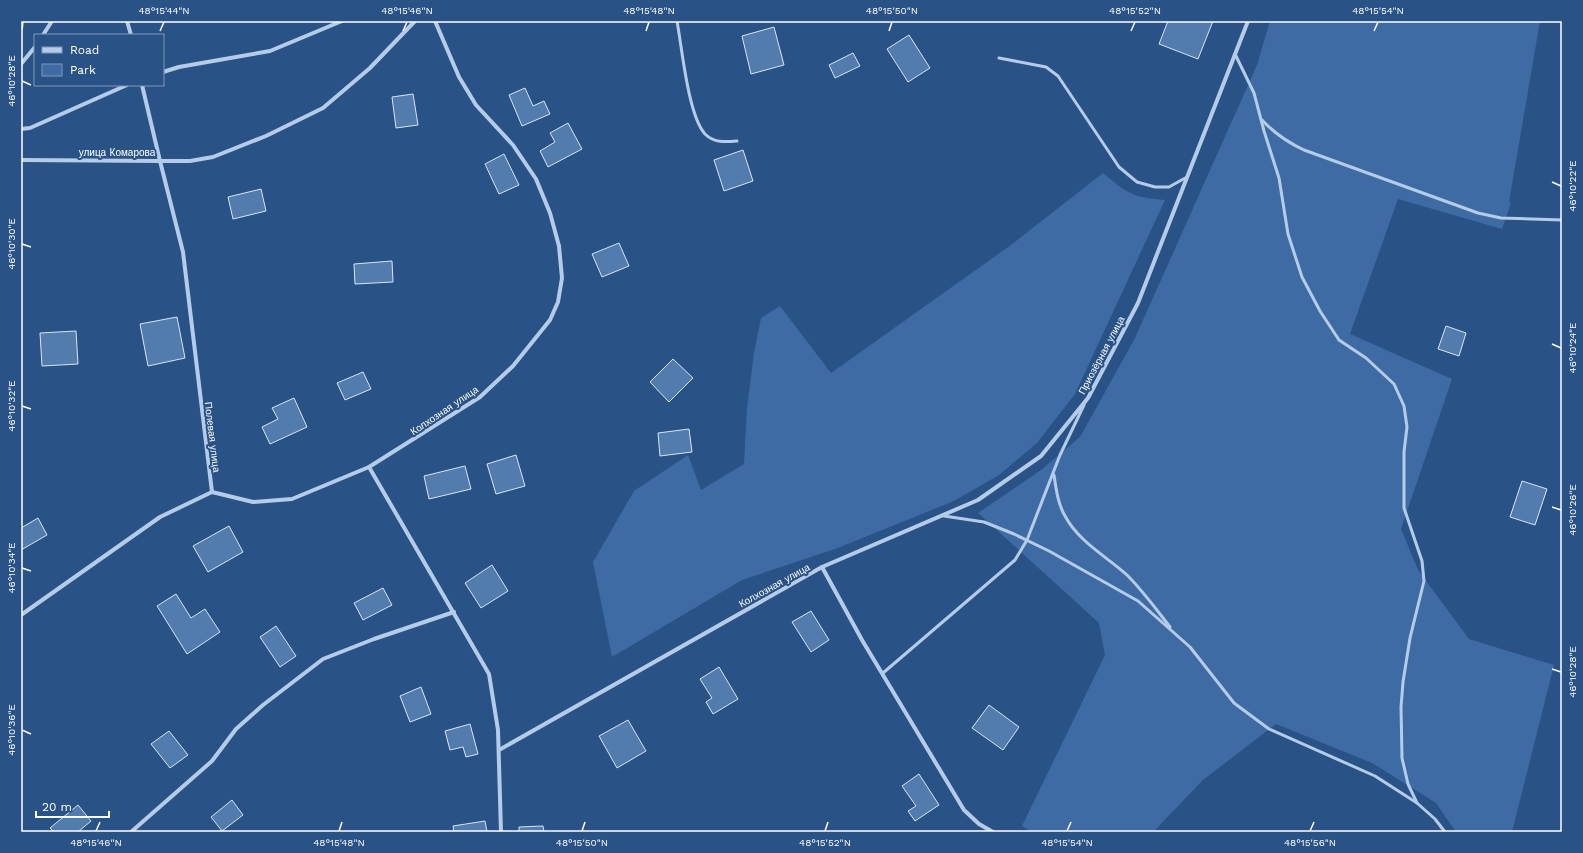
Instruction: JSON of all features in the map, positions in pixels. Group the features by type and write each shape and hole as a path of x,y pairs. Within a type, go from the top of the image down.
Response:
{"street":[{"path":"21,29 22,21"},
{"path":"44,34 52,21"},
{"path":"127,21 131,34"},
{"path":"164,72 270,51 342,21"},
{"path":"160,160 190,161 213,157 266,136 322,108 370,68 415,21"},
{"name":"Колхозная улица","path":"212,492 253,502 292,499 369,467 480,397 512,366 550,320 558,302 562,278 559,246 550,213 536,179 513,145 476,105 459,76 435,21"},
{"name":"Приозёрная улица","path":"822,567 978,500 1041,456 1088,398 1138,303 1248,21"},
{"path":"21,64 34,48"},
{"path":"21,129 30,128 125,86"},
{"name":"улица Комарова","path":"21,160 160,160 142,86"},
{"name":"Полевая улица","path":"160,160 183,252 212,492"},
{"path":"369,467 489,674 498,730 501,832"},
{"path":"21,615 160,517 212,492"},
{"name":"Колхозная улица","path":"499,750 822,567 964,810 979,824 993,832"},
{"path":"131,832 212,761 236,729 263,705 323,659 374,639 454,612"}],"lane":[{"path":"677,21 693,106 699,123 706,134 715,140 722,142 737,142"},
{"path":"1235,54 1254,93 1279,178 1288,234 1302,277 1320,311 1338,340 1366,358 1394,384 1404,406 1407,427 1404,452 1404,508 1422,561 1424,581 1410,638 1401,707 1402,758 1408,784 1417,803"},
{"path":"999,58 1046,67 1058,76 1119,167 1137,182 1155,187 1169,187 1187,177"},
{"path":"1261,118 1272,130 1286,141 1304,150 1478,213 1501,218 1562,220"},
{"path":"883,673 1014,560 1027,540 1053,473 1088,398"},
{"path":"1053,473 1059,502 1065,516 1077,533 1144,592 1174,633"},
{"path":"942,516 984,522 1027,540 1138,602 1190,647 1234,702 1269,729 1375,776 1417,803 1435,819 1445,832"}],"green space":[{"path":"1270,21 1540,21 1509,202 1511,203 1502,229 1398,199 1350,334 1452,379 1401,529 1418,570 1469,639 1554,665 1512,832 1456,832 1436,803 1372,763 1276,724 1203,780 1153,832 1032,832 1022,826 1105,655 1099,623 978,513 1041,470 1080,437 1135,338 1257,65"},
{"path":"1103,173 1119,186 1137,196 1165,200 1075,394 1037,443 999,475 954,501 838,548 742,580 612,657 593,562 634,491 688,455 701,490 744,464 747,408 754,353 761,318 780,306 831,373 1011,245"}],"building":[{"path":"1168,21 1213,21 1198,59 1159,44"},
{"path":"774,27 784,65 751,74 742,36"},
{"path":"909,35 930,68 908,82 887,49"},
{"path":"853,53 860,66 835,78 829,65"},
{"path":"525,88 533,106 544,101 550,114 522,126 509,95"},
{"path":"413,94 418,125 396,128 392,97"},
{"path":"568,123 582,149 548,167 540,151 555,142 550,133"},
{"path":"743,150 753,181 724,191 714,160"},
{"path":"504,154 519,185 499,194 485,164"},
{"path":"261,189 266,211 233,219 228,197"},
{"path":"619,243 629,266 602,277 592,254"},
{"path":"392,261 393,282 355,284 354,264"},
{"path":"177,317 185,358 148,366 140,324"},
{"path":"1446,326 1466,333 1459,356 1438,349"},
{"path":"76,331 78,364 42,366 40,333"},
{"path":"673,359 693,378 669,402 650,382"},
{"path":"363,372 371,389 345,400 337,383"},
{"path":"294,398 307,427 270,444 262,427 278,419 272,408"},
{"path":"689,429 692,452 660,456 658,433"},
{"path":"516,455 525,486 496,494 487,464"},
{"path":"465,466 471,489 429,499 424,476"},
{"path":"1522,481 1547,489 1535,525 1510,517"},
{"path":"38,518 47,535 21,550 21,528"},
{"path":"229,526 243,552 208,572 193,546"},
{"path":"492,565 508,591 481,608 465,583"},
{"path":"383,588 392,605 363,620 354,603"},
{"path":"176,594 191,618 205,609 220,632 187,654 157,606"},
{"path":"811,611 829,640 811,652 792,622"},
{"path":"276,626 296,656 280,667 260,637"},
{"path":"719,667 738,699 713,714 706,702 712,698 700,679"},
{"path":"421,687 431,714 410,722 400,696"},
{"path":"989,705 1019,727 1003,750 972,728"},
{"path":"628,720 646,751 617,768 599,736"},
{"path":"470,724 478,754 466,757 463,747 450,750 445,731"},
{"path":"169,731 188,755 170,768 151,744"},
{"path":"919,774 939,805 915,821 908,811 916,806 902,786"},
{"path":"232,800 243,815 222,831 211,817"},
{"path":"78,805 91,821 78,832 54,832 50,828"},
{"path":"485,821 487,832 454,832 453,826"},
{"path":"543,826 544,832 519,832 519,827"}]}
